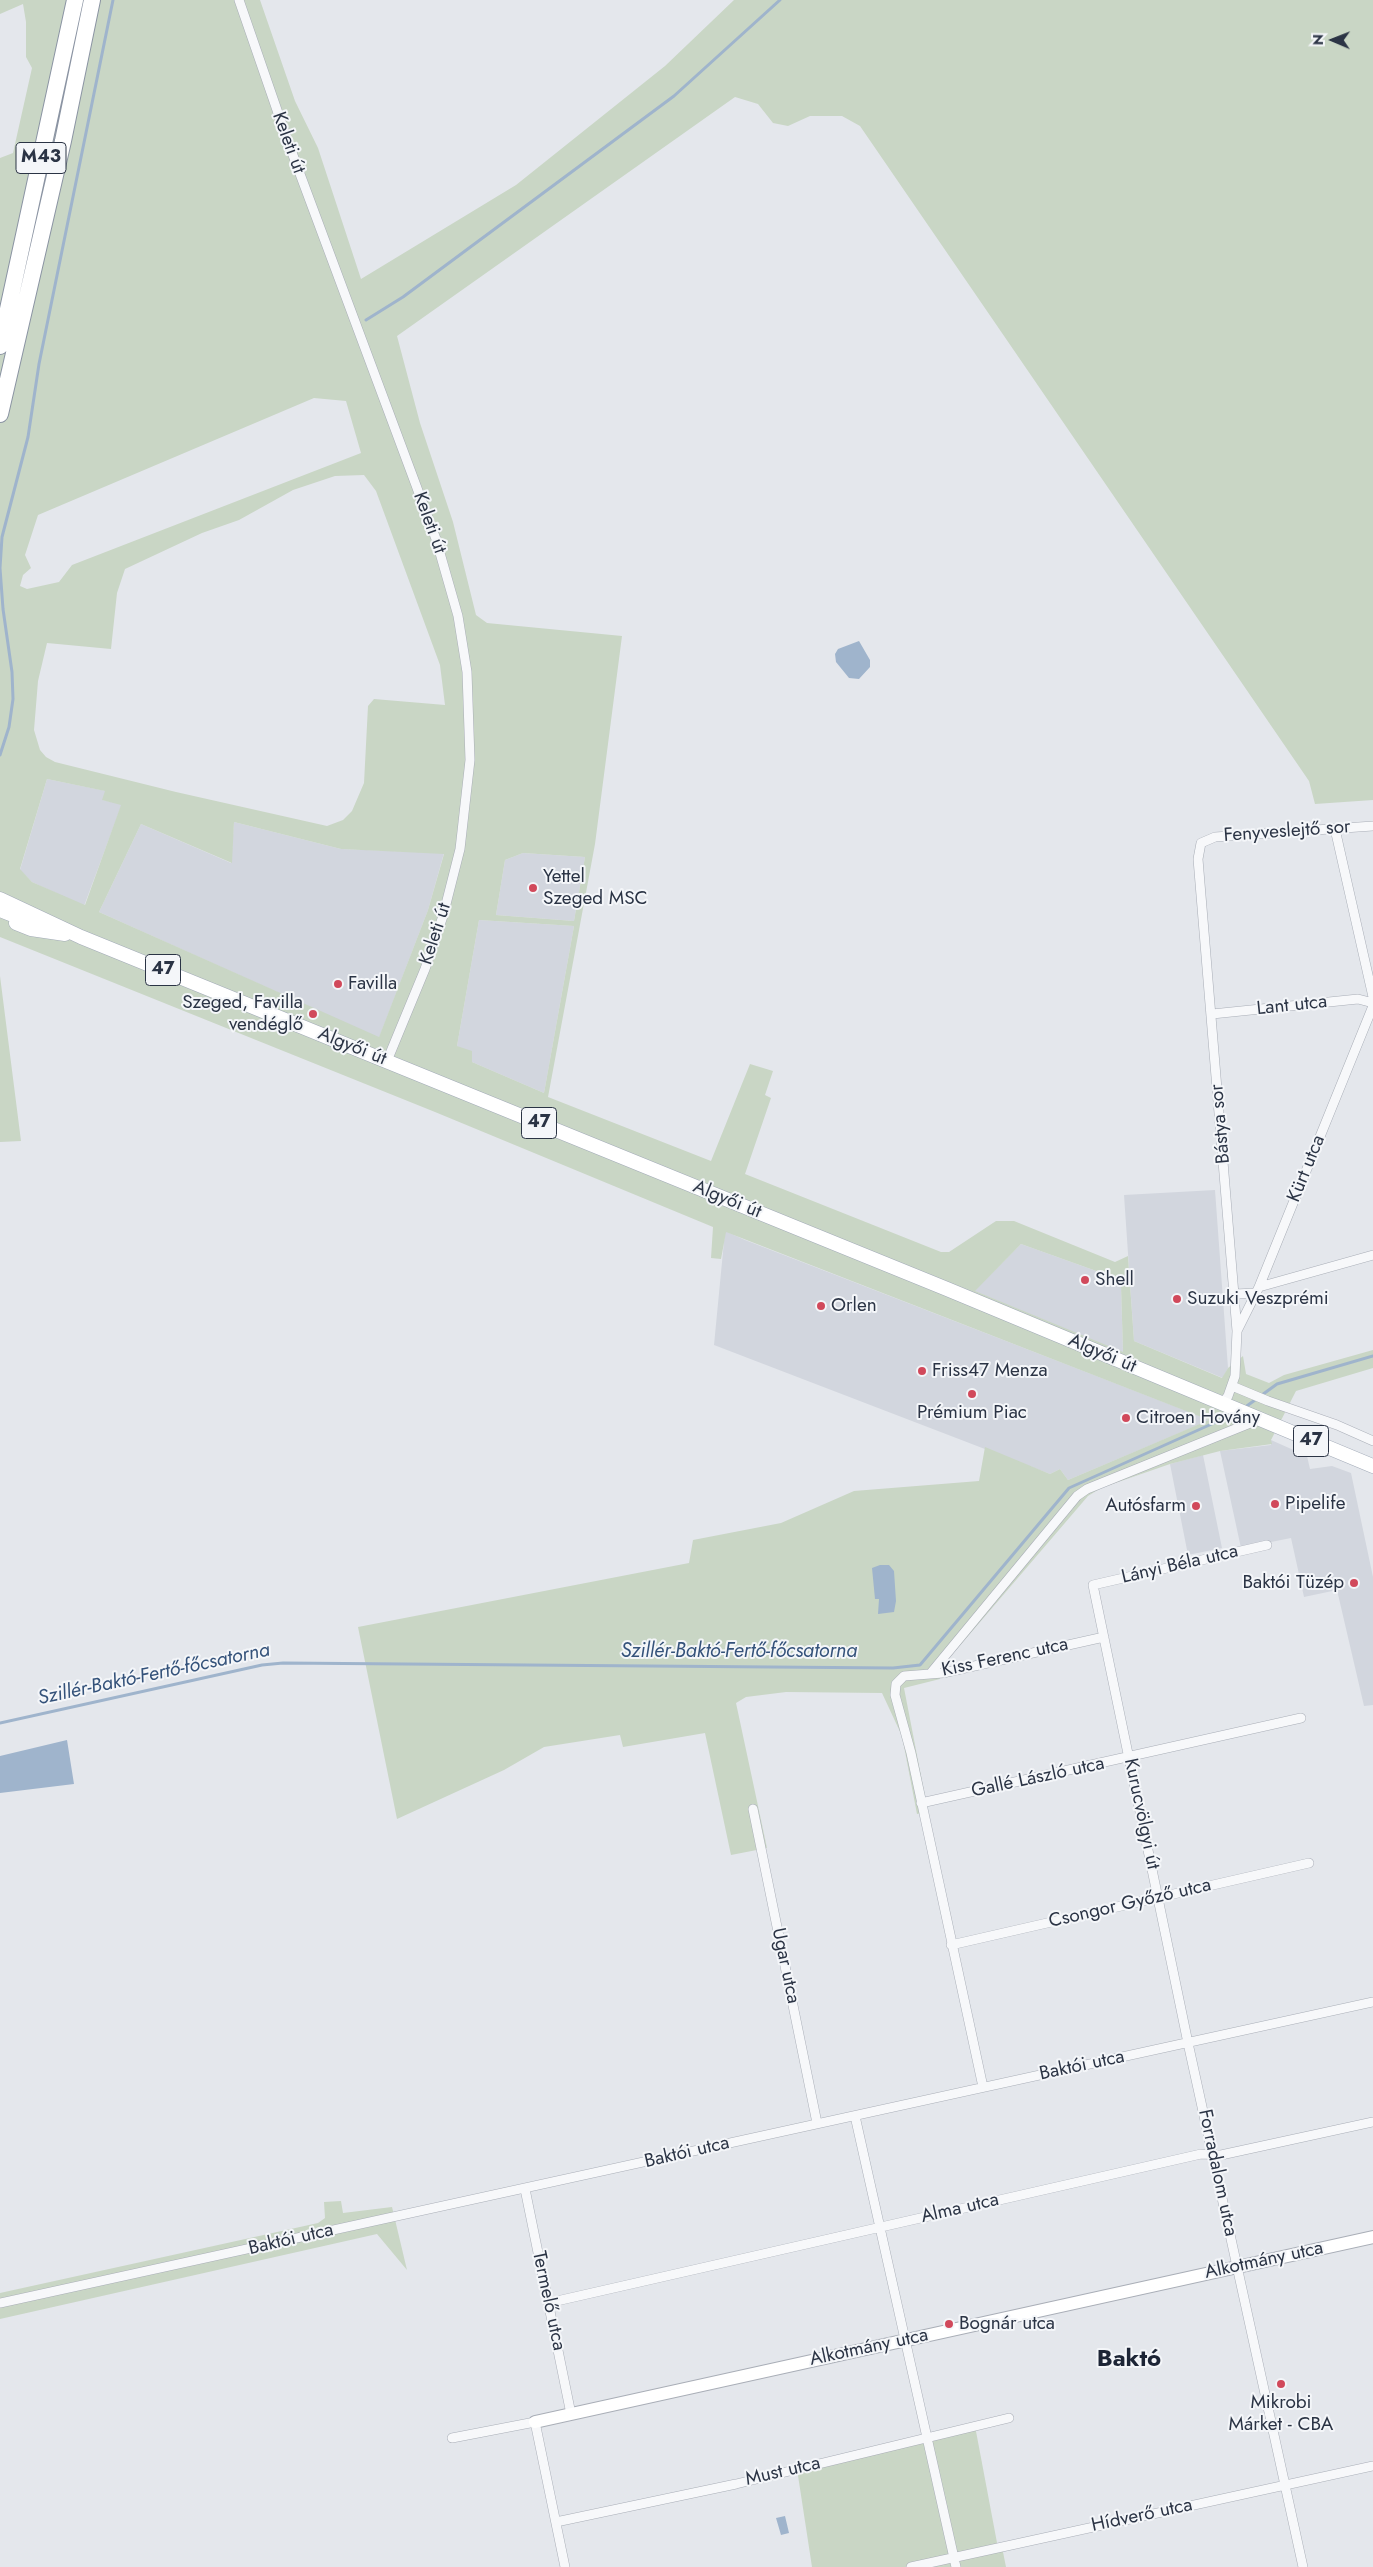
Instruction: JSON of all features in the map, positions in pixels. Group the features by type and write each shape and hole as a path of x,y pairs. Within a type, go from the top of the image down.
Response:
{"highway":[{"name":"M43","path":"0,346 75,0"},
{"name":"M43","path":"0,414 61,150 92,0"},
{"path":"0,334 8,316"}],"main road":[{"name":"47","path":"0,891 37,909 81,937"},
{"name":"47","path":"0,899 81,937"},
{"name":"47","path":"0,910 81,937"},
{"name":"47","path":"0,918 31,929 81,937"},
{"name":"Algyői út","path":"81,937 1373,1466"}],"street":[{"name":"Keleti út","path":"239,0 277,112 444,564 458,616 467,672 470,760 460,849 443,916 425,969 387,1061"},
{"name":"Fenyveslejtő sor","path":"1201,843 1215,837 1373,826"},
{"path":"1335,828 1373,998"},
{"name":"Bástya sor","path":"1201,843 1198,859 1237,1331 1236,1360 1232,1386 1224,1405"},
{"name":"Lant utca","path":"1212,1014 1358,999 1373,1004"},
{"name":"Kürt utca","path":"1237,1331 1258,1290 1373,1004"},
{"path":"1234,1294 1258,1290 1373,1255"},
{"path":"1232,1386 1268,1401 1337,1424 1373,1441"},
{"path":"930,1674 1077,1496 1087,1489 1255,1417"},
{"name":"Lányi Béla utca","path":"1094,1585 1267,1545"},
{"name":"Kurucvölgyi út","path":"1094,1585 1188,2042"},
{"name":"Kiss Ferenc utca","path":"921,1803 911,1753 895,1695 896,1684 904,1676 930,1674 1104,1637"},
{"name":"Gallé László utca","path":"921,1803 1301,1718"},
{"path":"921,1803 983,2087"},
{"name":"Ugar utca","path":"753,1809 817,2124"},
{"name":"Csongor Győző utca","path":"951,1945 1309,1864"},
{"name":"Baktói utca","path":"0,2304 1373,2002"},
{"name":"Forradalom utca","path":"1188,2042 1303,2567"},
{"path":"855,2116 956,2567"},
{"name":"Alma utca","path":"548,2302 1201,2154 1221,2155 1373,2122"},
{"name":"Termelő utca","path":"525,2189 571,2414"},
{"name":"Alkotmány utca","path":"452,2438 571,2414 1373,2237"},
{"name":"Must utca","path":"556,2522 736,2484 1009,2418"},
{"path":"534,2422 566,2567"},
{"name":"Hídverő utca","path":"911,2567 1373,2466"}],"shaded area":[{"path":"47,779 106,791 103,800 122,804 84,906 32,882 20,870"},
{"path":"234,822 341,849 444,853 428,910 379,1038 99,912 141,824 231,863"},
{"path":"523,853 585,857 574,921 496,915 505,860"},
{"path":"479,920 574,926 544,1093 472,1062 457,1046"},
{"name":"Suzuki Veszprémi","path":"1215,1190 1228,1368 1223,1378 1134,1341 1124,1195"},
{"path":"725,1231 1210,1420 1068,1480 1060,1469 1050,1474 714,1345"},
{"path":"1021,1244 1113,1277 1121,1286 1123,1353 974,1291"},
{"path":"1271,1440 1307,1456 1310,1469 1332,1466 1351,1473 1373,1577 1373,1705 1364,1706 1337,1590 1304,1597 1291,1538 1241,1548 1220,1451 1271,1445"},
{"name":"Autósfarm","path":"1203,1455 1222,1548 1188,1555 1170,1464"}],"green space":[{"path":"0,0 260,0 295,101 318,148 361,279 516,185 665,66 734,0 1373,0 1373,800 1315,804 1309,781 860,126 842,116 810,116 788,126 773,123 758,104 735,97 397,336 420,423 453,522 476,615 487,623 622,636 595,844 548,1097 711,1161 750,1064 773,1071 765,1095 771,1098 745,1174 941,1252 949,1252 996,1221 1014,1221 1115,1262 1128,1256 1134,1341 1222,1378 1228,1368 1243,1356 1246,1374 1269,1383 1284,1375 1373,1350 1373,1368 1296,1391 1271,1440 1272,1444 1220,1451 1170,1464 1101,1488 1088,1496 939,1670 940,1679 904,1688 928,1812 917,1814 902,1736 882,1693 786,1692 746,1697 736,1703 767,1848 731,1855 705,1733 623,1747 620,1735 544,1747 504,1770 397,1819 358,1627 689,1563 693,1540 781,1523 854,1491 979,1481 985,1447 1050,1474 1060,1469 1068,1480 1209,1420 726,1232 721,1259 711,1258 713,1227 435,1112 0,937 0,158 13,153 32,68 26,57 26,22 23,4 0,14","holes":["314,398 346,401 361,453 72,565 59,582 27,589 20,586 23,575 31,568 25,555 38,515","364,475 376,491 440,665 445,705 374,699 368,706 364,783 352,811 343,820 327,826 176,792 55,762 46,757 40,750 34,730 38,681 47,643 111,649 117,593 125,569 202,533 239,520 293,490 335,476","47,779 105,791 102,800 121,805 85,905 32,882 20,869","234,822 341,849 444,854 428,910 379,1037 99,912 141,824 232,863","523,853 585,857 574,921 496,915 505,860","479,920 574,926 544,1093 472,1062 472,1051 457,1046","1021,1244 1113,1277 1121,1286 1123,1352 975,1291"]},
{"path":"0,976 21,1141 0,1142"},
{"path":"341,2201 343,2213 392,2207 407,2270 377,2234 0,2319 0,2293 318,2223 325,2218 324,2202"},
{"path":"975,2426 998,2548 1003,2552 1006,2567 812,2567 797,2469"}],"water":[{"path":"859,641 870,660 870,667 859,679 849,678 836,662 835,654 838,649"},
{"path":"880,1565 889,1565 894,1571 896,1601 894,1612 878,1614 879,1599 875,1599 872,1568"},
{"path":"67,1740 74,1784 0,1793 0,1756"},
{"path":"785,2516 789,2533 781,2535 776,2518"}],"waterway":[{"path":"0,755 9,727 13,699 12,672 3,609 0,568 2,537 28,437 39,364 113,0"},
{"path":"366,320 403,297 674,96 780,0"},
{"name":"Szillér-Baktó-Fertő-főcsatorna","path":"1244,1408 1277,1384 1373,1356"},
{"name":"Szillér-Baktó-Fertő-főcsatorna","path":"0,1723 262,1665 283,1663 893,1668 920,1665 1069,1488 1234,1414"}],"place":[{"name":"Yettel Szeged MSC","path":"533,888"},
{"name":"Favilla","path":"338,984"},
{"name":"Szeged, Favilla vendéglő","path":"313,1014"},
{"name":"Shell","path":"1085,1280"},
{"name":"Suzuki Veszprémi","path":"1177,1299"},
{"name":"Orlen","path":"821,1306"},
{"name":"Friss47 Menza","path":"922,1371"},
{"name":"Prémium Piac","path":"972,1394"},
{"name":"Citroen Hovány","path":"1126,1418"},
{"name":"Pipelife","path":"1275,1504"},
{"name":"Autósfarm","path":"1196,1506"},
{"name":"Baktói Tüzép","path":"1354,1583"},
{"name":"Bognár utca","path":"949,2324"},
{"name":"Mikrobi Márket - CBA","path":"1281,2384"}],"district":[{"name":"Baktó","path":"1129,2360"}]}
